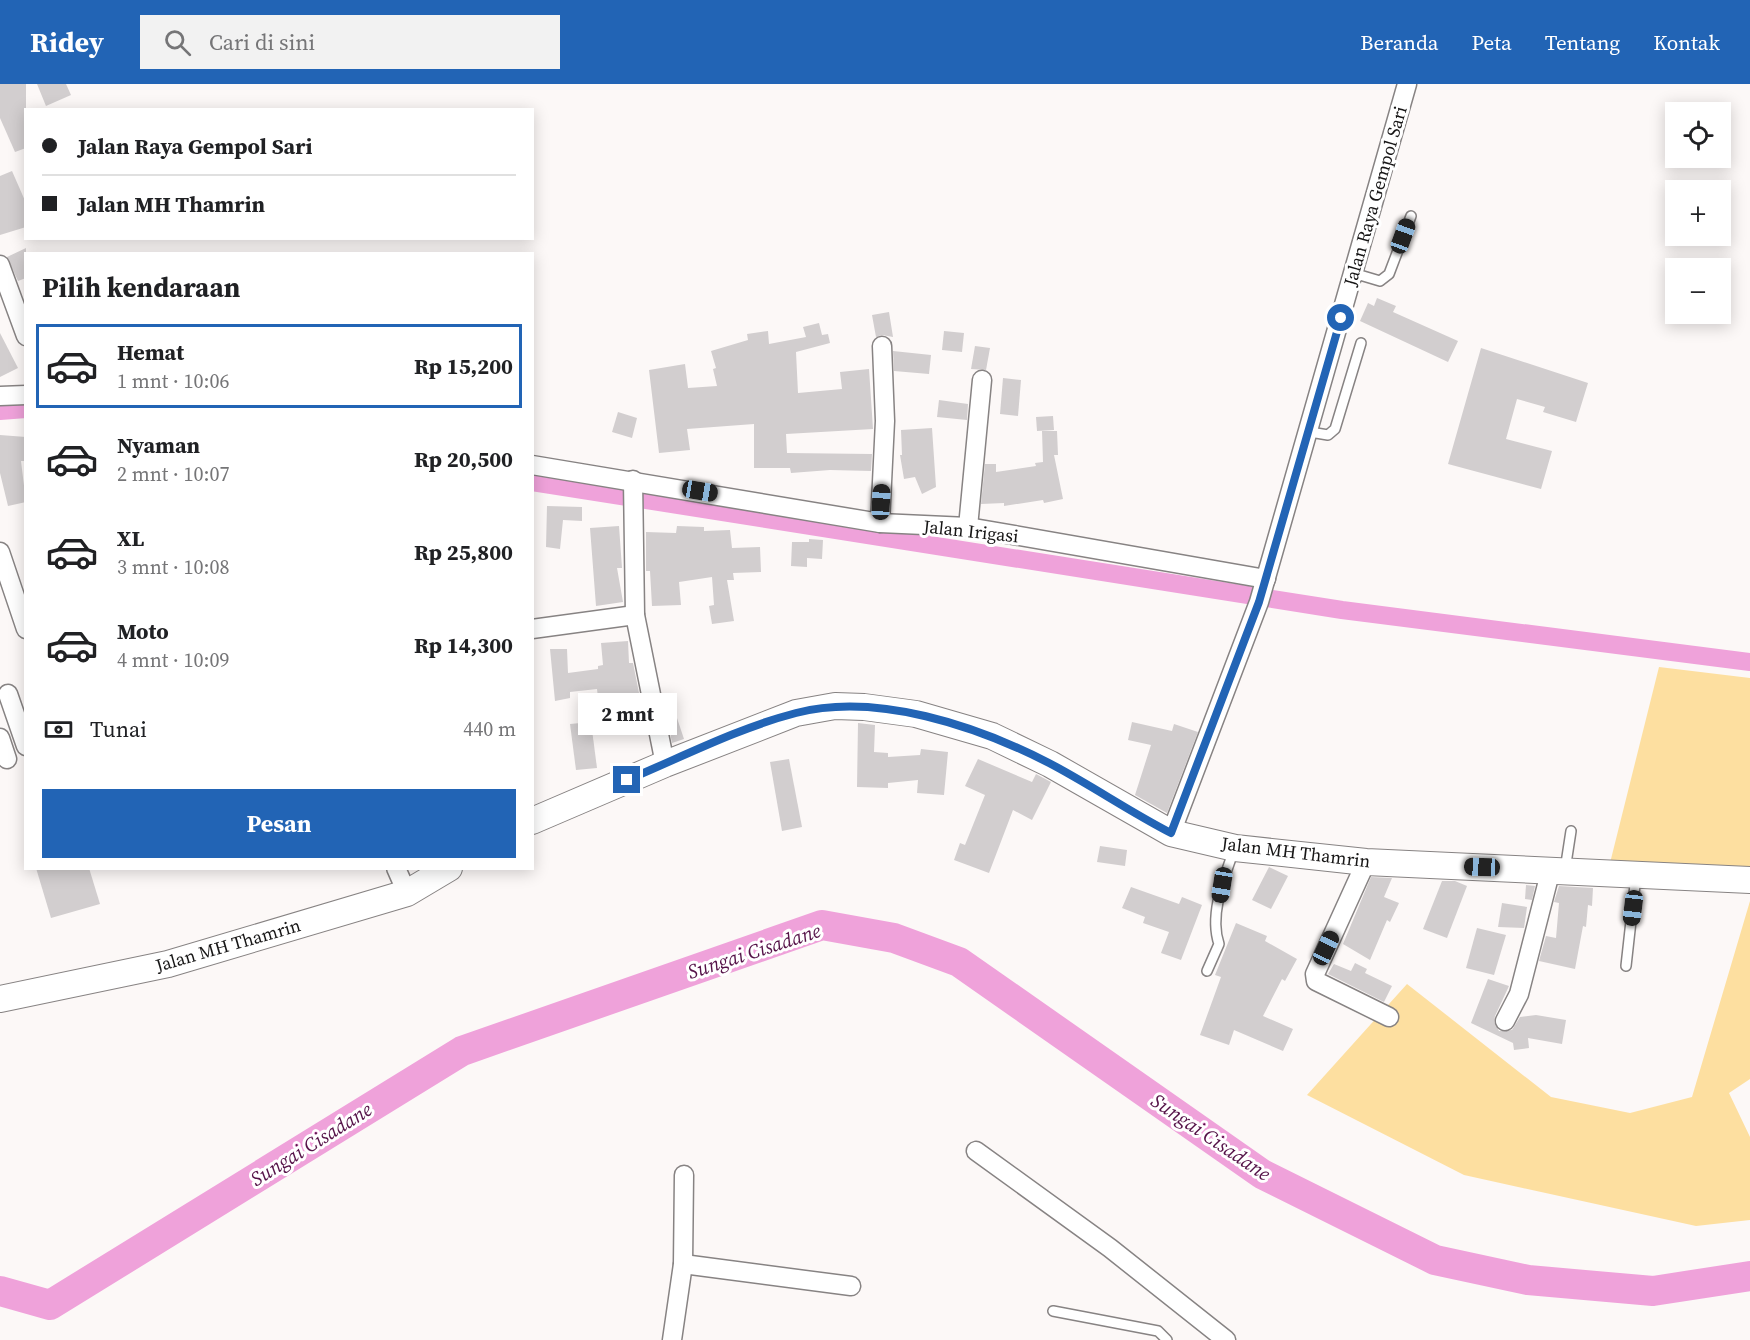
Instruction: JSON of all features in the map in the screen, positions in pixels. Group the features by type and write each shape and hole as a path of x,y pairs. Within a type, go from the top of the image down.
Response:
{"street":[{"name":"Jalan Raya Gempol Sari","path":"1171,833 1263,589 1310,432 1407,84"},
{"path":"0,266 24,331"},
{"path":"880,523 885,421 882,346"},
{"path":"968,527 982,381"},
{"path":"0,396 24,395"},
{"name":"Jalan Irigasi","path":"534,465 632,488 880,523 968,527 1263,589"},
{"path":"632,488 635,615 665,764"},
{"path":"0,552 19,589 24,618"},
{"path":"534,629 635,615"},
{"path":"11,693 24,739"},
{"name":"Jalan MH Thamrin","path":"534,820 665,764 796,713 835,706 893,709 992,736 1050,764 1171,833 1235,848 1366,862 1750,880"},
{"path":"0,738 7,759"},
{"path":"1366,862 1315,975 1316,981 1389,1017"},
{"path":"397,870 407,893"},
{"name":"Jalan MH Thamrin","path":"0,999 168,964 407,893 446,870"},
{"path":"1505,1021 1519,994 1558,870"},
{"path":"976,1151 1110,1248 1226,1340"},
{"path":"672,1340 683,1264 684,1175"},
{"path":"683,1264 851,1286"}],"lane":[{"path":"1353,273 1380,281 1389,274 1410,216"},
{"path":"1310,432 1328,435 1335,429 1361,343"},
{"path":"1558,870 1571,831"},
{"path":"1208,972 1219,944 1215,934 1222,885 1235,848"},
{"path":"1626,966 1636,876"},
{"path":"1053,1311 1158,1331 1167,1340"}],"shaded area":[{"path":"1659,667 1750,678 1750,892 1610,863"},
{"path":"1750,901 1750,1079 1729,1093 1750,1137 1750,1220 1696,1226 1464,1175 1307,1095 1407,984 1551,1097 1630,1113 1692,1097"}],"building":[{"path":"0,84 26,84 24,149 15,152 0,118"},
{"path":"37,84 66,84 71,95 46,106"},
{"path":"12,171 24,198 24,228 0,235 0,176"},
{"path":"26,248 24,279 18,281 7,257"},
{"path":"1377,298 1396,306 1393,312 1458,341 1448,362 1360,321 1368,303 1374,306"},
{"path":"889,312 893,337 882,335 876,337 872,315"},
{"path":"819,323 822,335 828,334 830,343 796,352 798,393 842,389 840,372 869,369 873,429 786,434 787,453 872,454 871,471 830,470 791,473 790,468 754,468 754,424 687,429 690,450 659,453 649,370 685,364 688,388 717,386 713,369 716,368 711,351 748,340 747,334 768,331 769,344 806,337 803,327"},
{"path":"944,331 964,333 962,352 942,350"},
{"path":"0,333 18,368 0,377"},
{"path":"975,346 990,348 986,370 971,369"},
{"path":"1481,348 1588,383 1576,422 1543,412 1545,407 1517,399 1506,439 1552,451 1541,489 1448,464"},
{"path":"893,351 931,355 929,374 894,371"},
{"path":"1003,378 1021,380 1018,416 1000,414"},
{"path":"939,400 968,404 967,420 937,417"},
{"path":"618,412 637,418 632,438 612,432"},
{"path":"1053,416 1054,430 1037,431 1036,417"},
{"path":"932,428 936,487 922,494 915,477 904,479 900,455 902,455 901,430"},
{"path":"1042,431 1057,431 1058,455 1054,455 1063,499 1004,506 1004,503 981,504 985,464 996,464 996,472 1036,466 1035,463 1043,462"},
{"path":"0,435 24,437 24,461 21,461 24,502 8,506 0,473"},
{"path":"547,506 582,507 582,521 563,520 560,549 546,547"},
{"path":"619,526 622,568 617,568 623,602 596,606 590,528"},
{"path":"677,526 704,527 704,531 730,530 732,548 760,547 761,572 733,573 734,580 727,580 734,621 712,624 709,606 714,605 712,577 679,582 681,605 652,606 650,571 646,571 646,532 676,533"},
{"path":"809,539 823,540 822,559 807,558 807,567 791,566 792,542 809,542"},
{"path":"628,641 629,663 633,663 646,728 602,733 597,689 570,692 570,698 555,701 550,649 567,649 568,673 598,669 598,666 603,665 601,643"},
{"path":"677,718 684,739 672,743 668,721"},
{"path":"591,722 597,768 576,770 570,724"},
{"path":"1132,722 1172,731 1174,724 1198,732 1167,813 1135,795 1151,745 1128,740"},
{"path":"858,723 875,725 874,752 888,753 888,757 920,755 921,749 948,752 944,795 917,793 918,780 888,783 888,788 857,787"},
{"path":"789,759 802,827 782,831 770,762"},
{"path":"978,759 1032,782 1036,774 1051,782 1032,820 1013,810 989,873 954,860 960,843 965,845 985,795 965,786"},
{"path":"1100,846 1127,850 1125,866 1097,862"},
{"path":"1269,867 1288,876 1271,909 1252,900"},
{"path":"37,870 90,870 100,904 51,918"},
{"path":"1371,877 1392,878 1384,897 1399,903 1390,922 1387,920 1370,960 1343,944"},
{"path":"1442,881 1455,881 1467,886 1447,938 1423,929"},
{"path":"1526,885 1535,886 1532,900 1525,899"},
{"path":"1559,886 1593,888 1592,906 1588,905 1586,927 1583,926 1575,969 1539,961 1546,936 1556,938 1559,903 1554,902"},
{"path":"1131,887 1179,904 1182,897 1202,905 1181,960 1161,953 1169,932 1143,923 1145,917 1122,908"},
{"path":"1502,903 1527,907 1524,928 1498,927"},
{"path":"1236,923 1267,936 1265,941 1297,959 1285,981 1282,979 1263,1016 1293,1029 1283,1051 1234,1030 1229,1045 1200,1035 1221,977 1215,975"},
{"path":"1477,928 1506,935 1494,975 1466,968"},
{"path":"1355,963 1367,969 1365,973 1392,986 1384,1002 1328,974 1334,964 1351,971"},
{"path":"1488,979 1509,986 1495,1016 1494,1022 1499,1031 1512,1030 1520,1017 1536,1015 1566,1020 1562,1044 1528,1038 1529,1048 1514,1050 1513,1043 1471,1023"}],"waterway":[{"path":"0,411 24,409"},
{"path":"534,482 1342,610 1750,662"},
{"name":"Sungai Cisadane","path":"0,1291 50,1305 462,1051 822,925 894,938 959,962 1262,1174 1435,1260 1528,1280 1653,1291 1750,1276"}],"route":[{"path":"627,780 757,726 796,713 835,706 893,709 992,736 1050,764 1134,814 1171,833 1259,602 1310,432 1341,318"}]}
